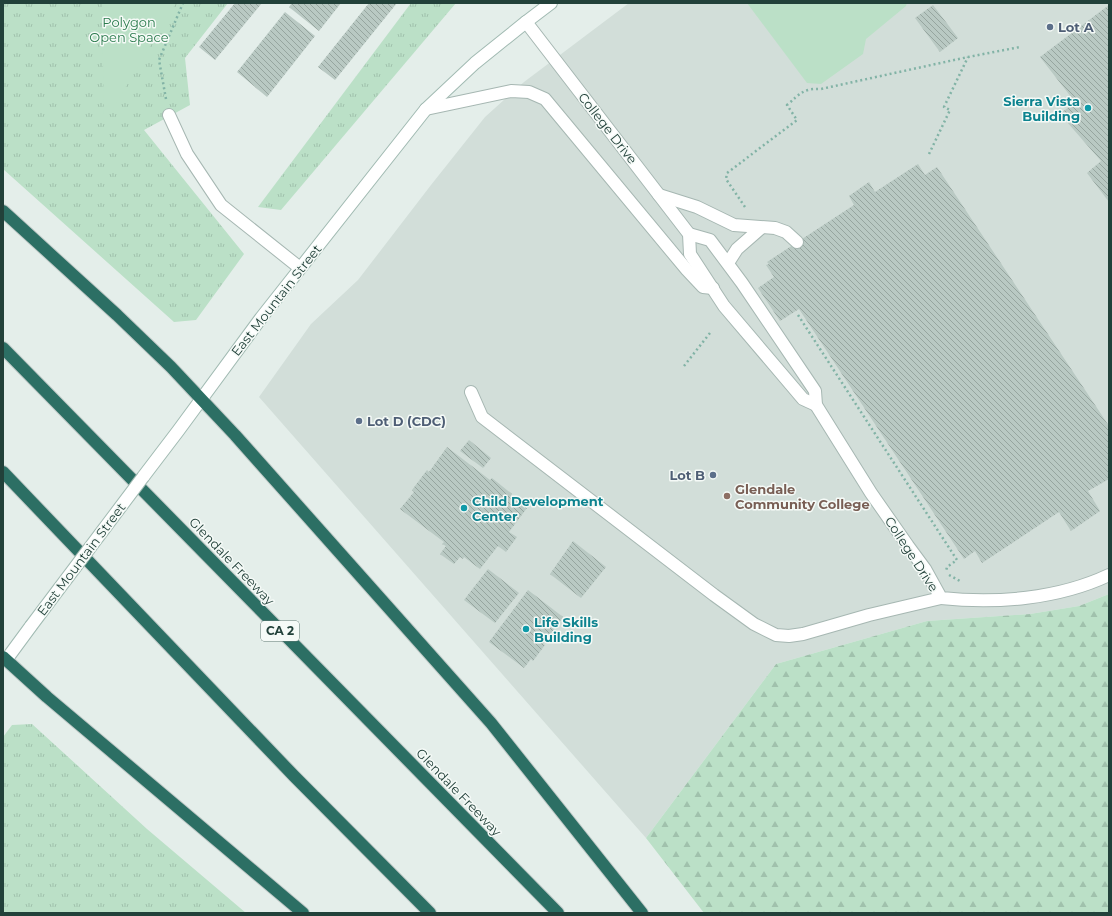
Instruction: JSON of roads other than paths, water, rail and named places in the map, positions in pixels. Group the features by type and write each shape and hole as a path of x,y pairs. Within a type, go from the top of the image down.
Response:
{"highway":[{"path":"3,210 117,315 202,399 262,465 491,723 642,913"},
{"name":"Glendale Freeway","path":"3,348 558,913"},
{"path":"3,472 294,776 430,913"},
{"path":"4,658 303,913"}],"main road":[{"name":"East Mountain Street","path":"4,658 31,626 300,268 426,109 475,63 551,3"},
{"name":"College Drive","path":"526,22 689,234 690,254 724,306 804,399 816,404"},
{"path":"426,109 511,91 529,92 545,99 702,287 713,288"},
{"path":"169,115 187,154 221,205 300,268"},
{"path":"659,194 698,207 734,225 775,228 786,232 797,242"},
{"path":"728,263 737,249 761,228"},
{"name":"College Drive","path":"689,234 710,240 728,263 815,390 816,404 871,493 925,569 941,598 962,600 1022,598 1056,593 1096,581 1109,575"},
{"path":"471,392 482,417 714,595 765,630 776,635 788,636 803,634 869,615 941,598"}],"place":[{"name":"Lot A","path":"1050,27"},
{"name":"Sierra Vista Building","path":"1088,108"},
{"name":"Lot D (CDC)","path":"359,421"},
{"name":"Lot B","path":"713,475"},
{"name":"Glendale Community College","path":"727,496"},
{"name":"Child Development Center","path":"464,508"},
{"name":"Life Skills Building","path":"526,629"}],"park label":[{"name":"Polygon Open Space","path":"129,30"}]}
